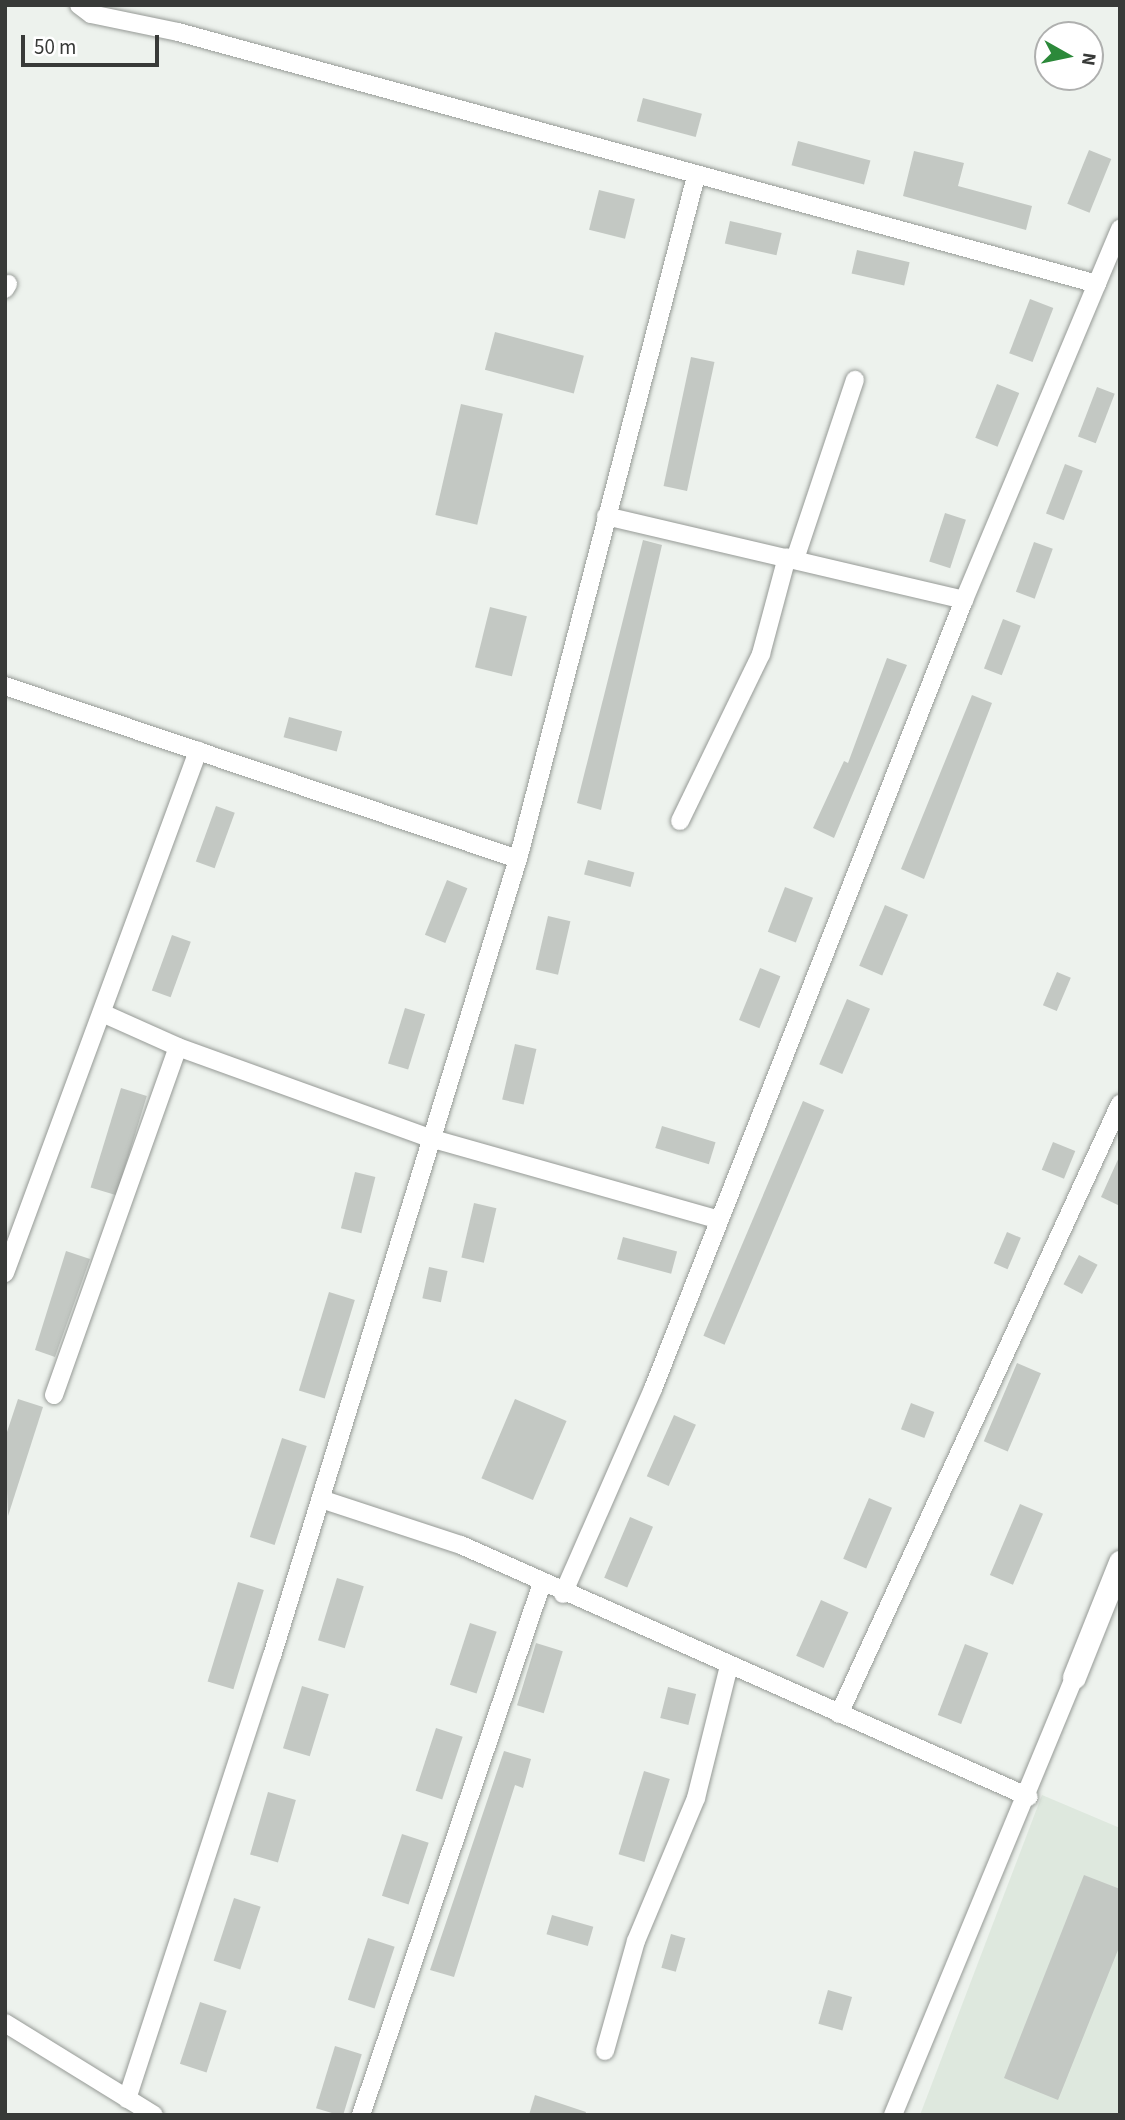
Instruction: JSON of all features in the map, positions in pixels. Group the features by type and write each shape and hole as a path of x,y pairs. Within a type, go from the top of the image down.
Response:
{"street":[{"path":"79,5 91,14 178,32 1097,284"},
{"path":"127,2099 321,1499 518,859 696,176"},
{"path":"563,1594 653,1389 964,600 1120,228"},
{"path":"680,821 761,654 791,558 855,380"},
{"path":"606,516 964,600"},
{"path":"5,686 518,859"},
{"path":"5,1273 198,751"},
{"path":"102,1013 178,1047 430,1138 718,1219"},
{"path":"54,1395 178,1047"},
{"path":"839,1714 1120,1104"},
{"path":"321,1499 461,1545 563,1594 1029,1797"},
{"path":"893,2115 1029,1797 1120,1562"},
{"path":"361,2115 542,1583"},
{"path":"605,2051 636,1941 696,1798 729,1666"},
{"path":"5,2023 154,2115"}],"shaded area":[{"path":"1042,1795 1120,1828 1120,2115 920,2115"}],"building":[{"path":"643,98 702,114 696,137 637,121"},
{"path":"798,141 870,160 864,185 792,165"},
{"path":"1089,150 1111,159 1090,213 1067,204"},
{"path":"914,151 964,163 958,186 1032,206 1026,230 903,196"},
{"path":"599,190 635,199 625,239 589,230"},
{"path":"730,221 782,233 776,255 725,243"},
{"path":"857,250 910,262 904,286 852,273"},
{"path":"1030,299 1053,308 1033,362 1009,353"},
{"path":"495,332 584,356 574,393 485,370"},
{"path":"691,357 714,362 687,491 664,486"},
{"path":"997,384 1019,393 998,447 975,438"},
{"path":"1097,387 1115,394 1096,443 1078,436"},
{"path":"461,404 503,414 477,525 435,515"},
{"path":"1065,464 1083,471 1064,520 1046,513"},
{"path":"945,513 966,520 950,568 929,562"},
{"path":"643,540 662,545 601,810 577,803"},
{"path":"1034,542 1053,549 1035,599 1016,592"},
{"path":"490,607 527,616 512,676 475,667"},
{"path":"1003,619 1021,626 1002,675 984,668"},
{"path":"887,658 907,665 834,838 813,828 844,761 848,763"},
{"path":"972,695 992,703 924,879 901,869"},
{"path":"289,717 342,731 337,752 284,737"},
{"path":"216,806 235,813 215,868 196,861"},
{"path":"588,860 634,872 630,887 584,874"},
{"path":"447,880 467,888 445,943 425,935"},
{"path":"785,887 813,898 796,943 768,932"},
{"path":"885,905 908,915 882,976 859,966"},
{"path":"548,916 570,921 558,975 536,970"},
{"path":"172,935 191,942 171,997 152,990"},
{"path":"760,968 780,976 759,1028 739,1020"},
{"path":"1057,972 1071,978 1057,1011 1043,1005"},
{"path":"847,999 870,1009 842,1074 819,1064"},
{"path":"405,1008 425,1014 408,1070 388,1063"},
{"path":"515,1044 536,1049 524,1104 502,1100"},
{"path":"121,1088 147,1096 116,1195 91,1187"},
{"path":"803,1101 824,1110 725,1345 703,1336"},
{"path":"662,1126 716,1142 709,1164 655,1148"},
{"path":"1053,1142 1075,1151 1064,1179 1042,1170"},
{"path":"1120,1155 1120,1206 1101,1197"},
{"path":"355,1172 375,1177 361,1233 341,1228"},
{"path":"474,1203 496,1208 484,1263 461,1258"},
{"path":"1007,1232 1021,1238 1008,1269 994,1263"},
{"path":"623,1237 677,1251 671,1274 617,1259"},
{"path":"66,1251 90,1259 55,1357 35,1350"},
{"path":"1079,1255 1098,1265 1082,1294 1064,1284"},
{"path":"429,1267 448,1271 441,1302 422,1298"},
{"path":"329,1292 355,1300 325,1398 299,1390"},
{"path":"1017,1363 1041,1373 1008,1451 984,1441"},
{"path":"18,1399 43,1407 8,1516 5,1438"},
{"path":"515,1399 567,1421 533,1500 481,1478"},
{"path":"911,1403 934,1412 924,1438 901,1429"},
{"path":"674,1415 696,1425 669,1486 647,1476"},
{"path":"282,1438 307,1446 275,1545 250,1537"},
{"path":"869,1498 892,1508 866,1569 843,1559"},
{"path":"1020,1504 1043,1514 1013,1585 990,1575"},
{"path":"630,1517 653,1527 627,1588 604,1578"},
{"path":"337,1578 364,1586 345,1648 318,1640"},
{"path":"238,1582 264,1590 233,1689 208,1681"},
{"path":"821,1600 848,1612 824,1668 796,1656"},
{"path":"470,1623 497,1632 477,1693 450,1685"},
{"path":"536,1643 563,1651 544,1713 517,1705"},
{"path":"965,1644 988,1653 961,1724 938,1715"},
{"path":"302,1686 329,1694 310,1756 283,1748"},
{"path":"668,1687 696,1694 688,1725 660,1718"},
{"path":"436,1728 463,1737 442,1799 416,1791"},
{"path":"504,1751 531,1759 523,1788 515,1785 454,1977 430,1970"},
{"path":"644,1771 670,1779 644,1862 619,1854"},
{"path":"268,1792 296,1800 278,1862 250,1854"},
{"path":"402,1834 429,1843 409,1904 382,1896"},
{"path":"1084,1875 1120,1889 1120,1945 1058,2100 1004,2078"},
{"path":"234,1898 261,1907 240,1969 214,1961"},
{"path":"552,1915 593,1927 588,1946 546,1934"},
{"path":"671,1934 685,1938 676,1972 661,1968"},
{"path":"368,1938 395,1947 375,2008 348,2000"},
{"path":"828,1990 852,1997 842,2031 818,2024"},
{"path":"200,2002 227,2011 207,2072 180,2064"},
{"path":"335,2046 362,2054 343,2115 316,2108"},
{"path":"535,2095 586,2112 585,2115 529,2115"}]}
